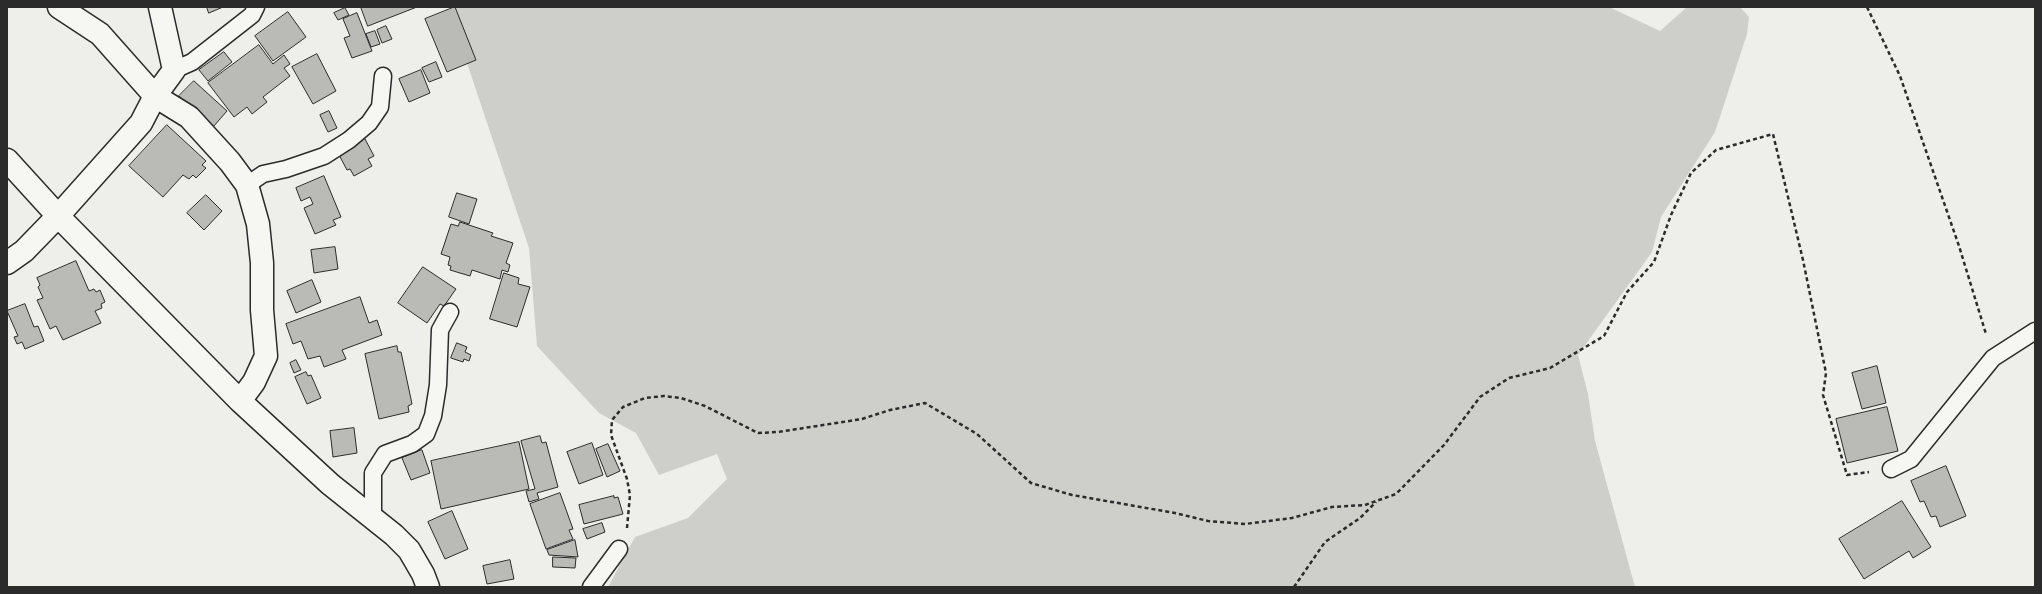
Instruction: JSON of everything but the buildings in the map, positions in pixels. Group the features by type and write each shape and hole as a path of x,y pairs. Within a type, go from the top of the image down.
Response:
{"street":[{"path":"59,7 100,34 155,96 189,117 230,162 247,185 258,224 262,262 262,310 266,356 254,382 240,401"},
{"path":"7,263 24,251 58,216 140,123 155,96 174,70 160,7"},
{"path":"7,160 58,216 240,401 330,484 373,518 409,550 424,574 428,587"}],"lane":[{"path":"174,70 192,62 252,14 256,7"},
{"path":"247,185 263,174 286,169 324,156 349,140 369,123 380,107 383,76"},
{"path":"373,518 373,473 385,454 412,444 426,434 433,416 438,385 440,330 450,312"},
{"path":"1891,469 1911,459 1993,358 2035,331"},
{"path":"591,587 619,549"}],"path":[{"path":"1867,7 1900,76 1959,246 1993,358"},
{"path":"619,549 627,532 630,495 627,479 611,435 612,420 623,407 645,398 664,396 681,398 705,406 758,433 778,432 862,419 890,410 924,403 977,434 1031,483 1072,495 1175,513 1208,522 1245,524 1262,522 1292,518 1332,507 1365,505 1377,501 1396,494 1444,445 1480,397 1509,378 1550,368 1604,336 1627,292 1654,262 1671,215 1691,173 1716,150 1773,134 1803,260 1826,373 1823,395 1847,475 1891,469"},
{"path":"1294,587 1325,542 1360,518 1377,501"}],"shaded area":[{"path":"452,7 1609,7 1660,31 1687,7 1740,7 1749,17 1747,34 1715,132 1661,217 1652,252 1578,355 1588,394 1595,441 1635,587 608,587 635,537 688,518 727,479 717,454 659,475 636,433 599,413 537,346 529,248 464,54"}]}
